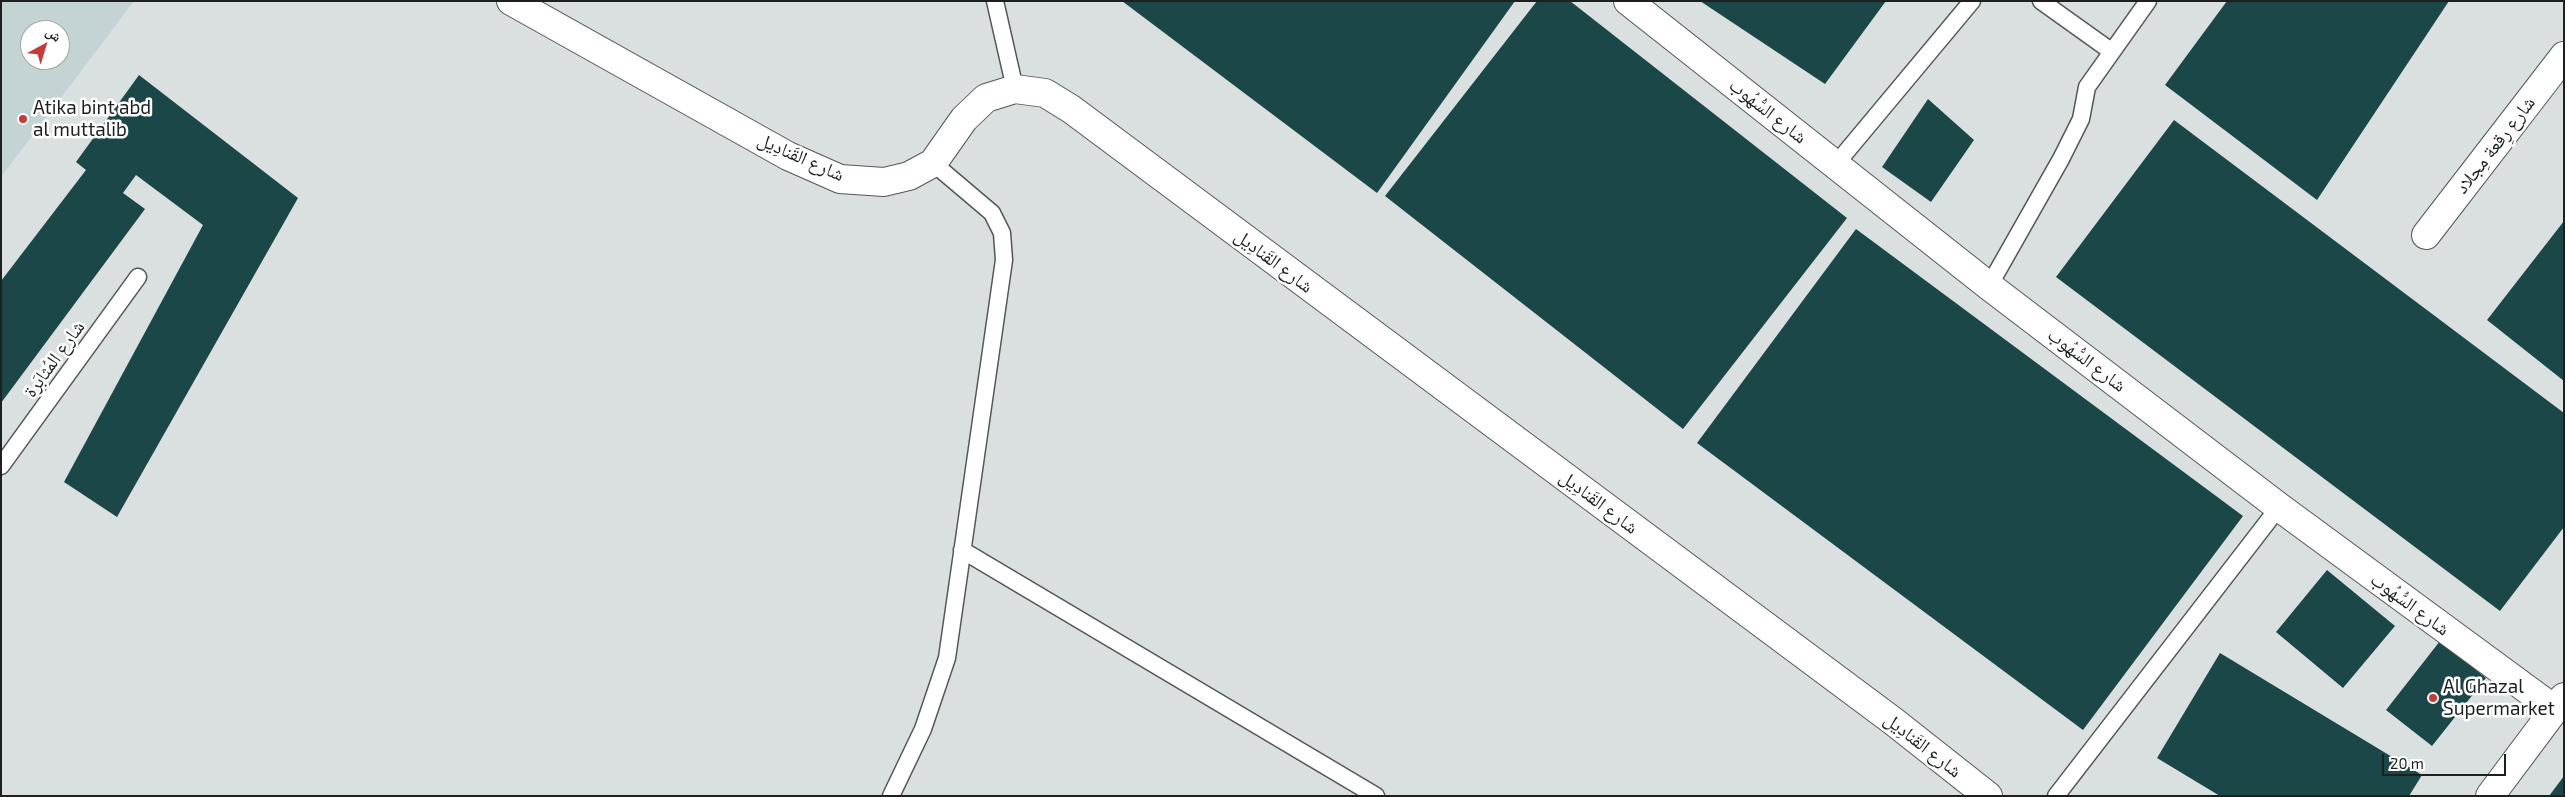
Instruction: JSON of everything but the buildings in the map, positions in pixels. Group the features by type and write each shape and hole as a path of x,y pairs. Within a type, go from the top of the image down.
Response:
{"street":[{"name":"شارع السُّهُوب","path":"1628,1 1989,286 2279,508 2559,703"},
{"name":"شارع القَنادِيل","path":"516,3 788,156 840,179 884,182 909,176 933,162 964,119 986,98 1015,89 1045,93 1071,109 1894,721 1988,796"},
{"name":"شارع رِقعة مِجلاد","path":"2426,235 2564,56"},
{"path":"2490,796 2559,703"}],"lane":[{"path":"995,1 1015,89"},
{"path":"1836,164 1972,1"},
{"path":"2041,1 2111,51"},
{"path":"1989,286 2061,159 2081,119 2087,87 2148,1"},
{"path":"891,796 923,728 947,658 1004,260 1002,233 992,213 933,162"},
{"name":"شارع المُثابَرة","path":"1,466 138,277"},
{"path":"2056,796 2279,508"},
{"path":"962,550 1376,796"}],"shaded area":[{"name":"Atika bint abd al muttalib","path":"1,1 134,1 1,177"}],"place":[{"name":"Atika bint abd al muttalib","path":"23,119"},
{"name":"Al Ghazal Supermarket","path":"2433,698"}]}
